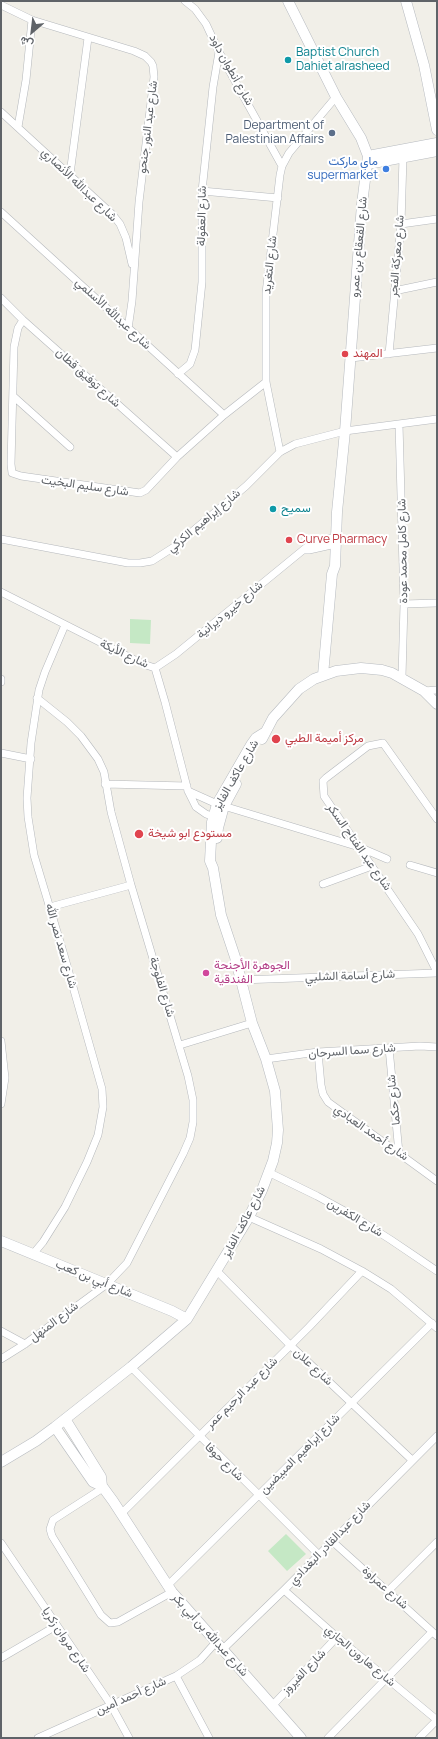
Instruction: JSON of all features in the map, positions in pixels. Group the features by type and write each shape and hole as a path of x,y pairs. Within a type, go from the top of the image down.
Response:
{"street":[{"name":"شارع أنطوان داود","path":"185,1 202,16 219,52 282,166"},
{"name":"شارع القعقاع بن عمرو","path":"289,1 336,97 359,133 366,149 368,160 362,204 345,431 330,566 332,574 324,675"},
{"path":"406,1 426,64 437,92"},
{"path":"413,1 426,64 437,130"},
{"name":"شارع عبد النور جنحو","path":"1,5 32,20 134,51 145,56 150,62 154,71 128,329"},
{"path":"18,127 26,80 32,20"},
{"path":"70,174 88,38"},
{"name":"شارع العفولة","path":"178,374 190,364 195,350 202,282 202,191 213,87 219,52"},
{"name":"شارع التغريد","path":"280,452 266,382 266,293 282,166 293,148 336,97"},
{"name":"شارع عبدالله الأنصاري","path":"1,112 112,214 120,224 126,238 133,273"},
{"path":"368,160 437,143"},
{"path":"368,160 403,157 437,151"},
{"name":"شارع معركة الفجر","path":"389,354 401,224 403,157"},
{"path":"202,191 278,198"},
{"name":"شارع عبدالله الأسلمي","path":"1,212 224,416"},
{"path":"401,224 437,219"},
{"path":"394,291 437,282"},
{"name":"شارع توفيق قطان","path":"1,298 23,320 176,458"},
{"name":"شارع سليم البخيت","path":"23,320 15,338 11,464 11,471 14,474 117,491 140,493 146,490 176,458 266,382"},
{"path":"351,358 437,348"},
{"path":"13,396 70,447"},
{"name":"شارع إبراهيم الكركي","path":"1,539 128,563 140,564 152,561 174,547 219,510 246,486 280,452 296,444 345,431 437,419"},
{"name":"شارع كامل محمد عودة","path":"399,424 404,604 402,677"},
{"name":"شارع خيرو ديرانية","path":"154,668 176,654 308,546 333,541"},
{"name":"شارع الأيكة","path":"1,592 143,664 154,668 188,788 196,807 217,817"},
{"path":"404,604 437,603"},
{"name":"شارع سعد نصر الله","path":"33,1254 43,1242 61,1213 81,1175 98,1135 104,1107 102,1089 34,855 28,828 27,798 37,698 45,672 65,625"},
{"name":"شارع عاكف الفايز","path":"1,1462 36,1441 55,1427 131,1368 187,1319 249,1217 268,1172 277,1143 278,1130 275,1090 266,1059 252,1023 221,915 213,868 210,861 217,817 221,805 251,745 256,738 264,733 273,718 291,696 305,684 324,675 343,669 361,668 382,670 402,677 424,691 437,704"},
{"path":"424,691 437,690"},
{"name":"شارع الفلوجة","path":"37,698 67,722 90,748 101,766 111,812 131,885 180,1045 193,1100 194,1122 190,1138 134,1252 127,1263 107,1284"},
{"name":"شارع عبد الفتاح السكر","path":"437,819 386,746 380,743 371,745 326,778 323,784 324,796 418,934 435,961 437,972"},
{"path":"1,753 30,758"},
{"path":"105,784 188,788 221,805 387,858"},
{"path":"410,865 437,873"},
{"path":"324,884 372,866"},
{"path":"50,907 131,885"},
{"name":"شارع أسامة الشلبي","path":"240,980 437,972"},
{"path":"180,1045 252,1023"},
{"path":"1,1042 5,1078 1,1104"},
{"name":"شارع سما السرحان","path":"266,1059 318,1052 420,1046 437,1047"},
{"name":"شارع حكما","path":"389,1048 399,1153"},
{"name":"شارع أحمد العبادي","path":"318,1052 321,1085 323,1094 328,1102 437,1181"},
{"name":"شارع الكفرين","path":"268,1172 352,1215 437,1271"},
{"path":"249,1217 321,1249 362,1271 390,1289 434,1326"},
{"name":"شارع أبي بن كعب","path":"1,1241 172,1311 187,1319"},
{"name":"شارع علان","path":"217,1271 290,1345 412,1460"},
{"name":"شارع عبد الرحيم عمر","path":"121,1514 362,1271"},
{"name":"شارع المنهل","path":"1,1359 25,1344 107,1284"},
{"name":"شارع إبراهيم المبيضين","path":"103,1487 53,1520 50,1529 52,1536 101,1615 110,1623 118,1622 170,1589 259,1495 351,1402 434,1326"},
{"path":"1,1331 25,1344"},
{"name":"شارع حوفا","path":"131,1368 198,1437 319,1555"},
{"name":"شارع عبدالله بن أبي بكر","path":"65,1419 101,1477 103,1487 170,1589 301,1738"},
{"name":"شارع عبدالله بن أبي بكر","path":"55,1427 93,1482 103,1487"},
{"name":"شارع عبدالقادر البغدادي","path":"220,1645 284,1590 437,1436"},
{"name":"شارع عمراوة","path":"332,1541 435,1634"},
{"path":"388,1591 437,1542"},
{"name":"شارع مروان زكريا","path":"1,1543 111,1705 129,1738"},
{"name":"شارع هارون الجازي","path":"284,1590 337,1637 437,1720"},
{"path":"1,1658 56,1626"},
{"path":"328,1738 435,1634"},
{"name":"شارع الفيروز","path":"272,1706 337,1637"},
{"name":"شارع أحمد أمين","path":"38,1738 176,1676 220,1645"},
{"path":"176,1676 209,1738"},
{"path":"419,1738 437,1720"}],"green space":[{"path":"130,619 151,620 150,644 130,643"},
{"path":"286,1534 306,1554 287,1571 268,1551"}],"place":[{"name":"Baptist Church Dahiet alrasheed","path":"288,60"},
{"name":"Department of Palestinian Affairs","path":"332,133"},
{"name":"ماي ماركت supermarket","path":"386,169"},
{"name":"المهند","path":"345,354"},
{"name":"سميح","path":"273,509"},
{"name":"Curve Pharmacy","path":"289,540"},
{"name":"مركز أميمة الطبي","path":"276,739"},
{"name":"مستودع ابو شيخة","path":"139,834"},
{"name":"الجوهرة الأجنحة الفندقية","path":"206,973"}]}
